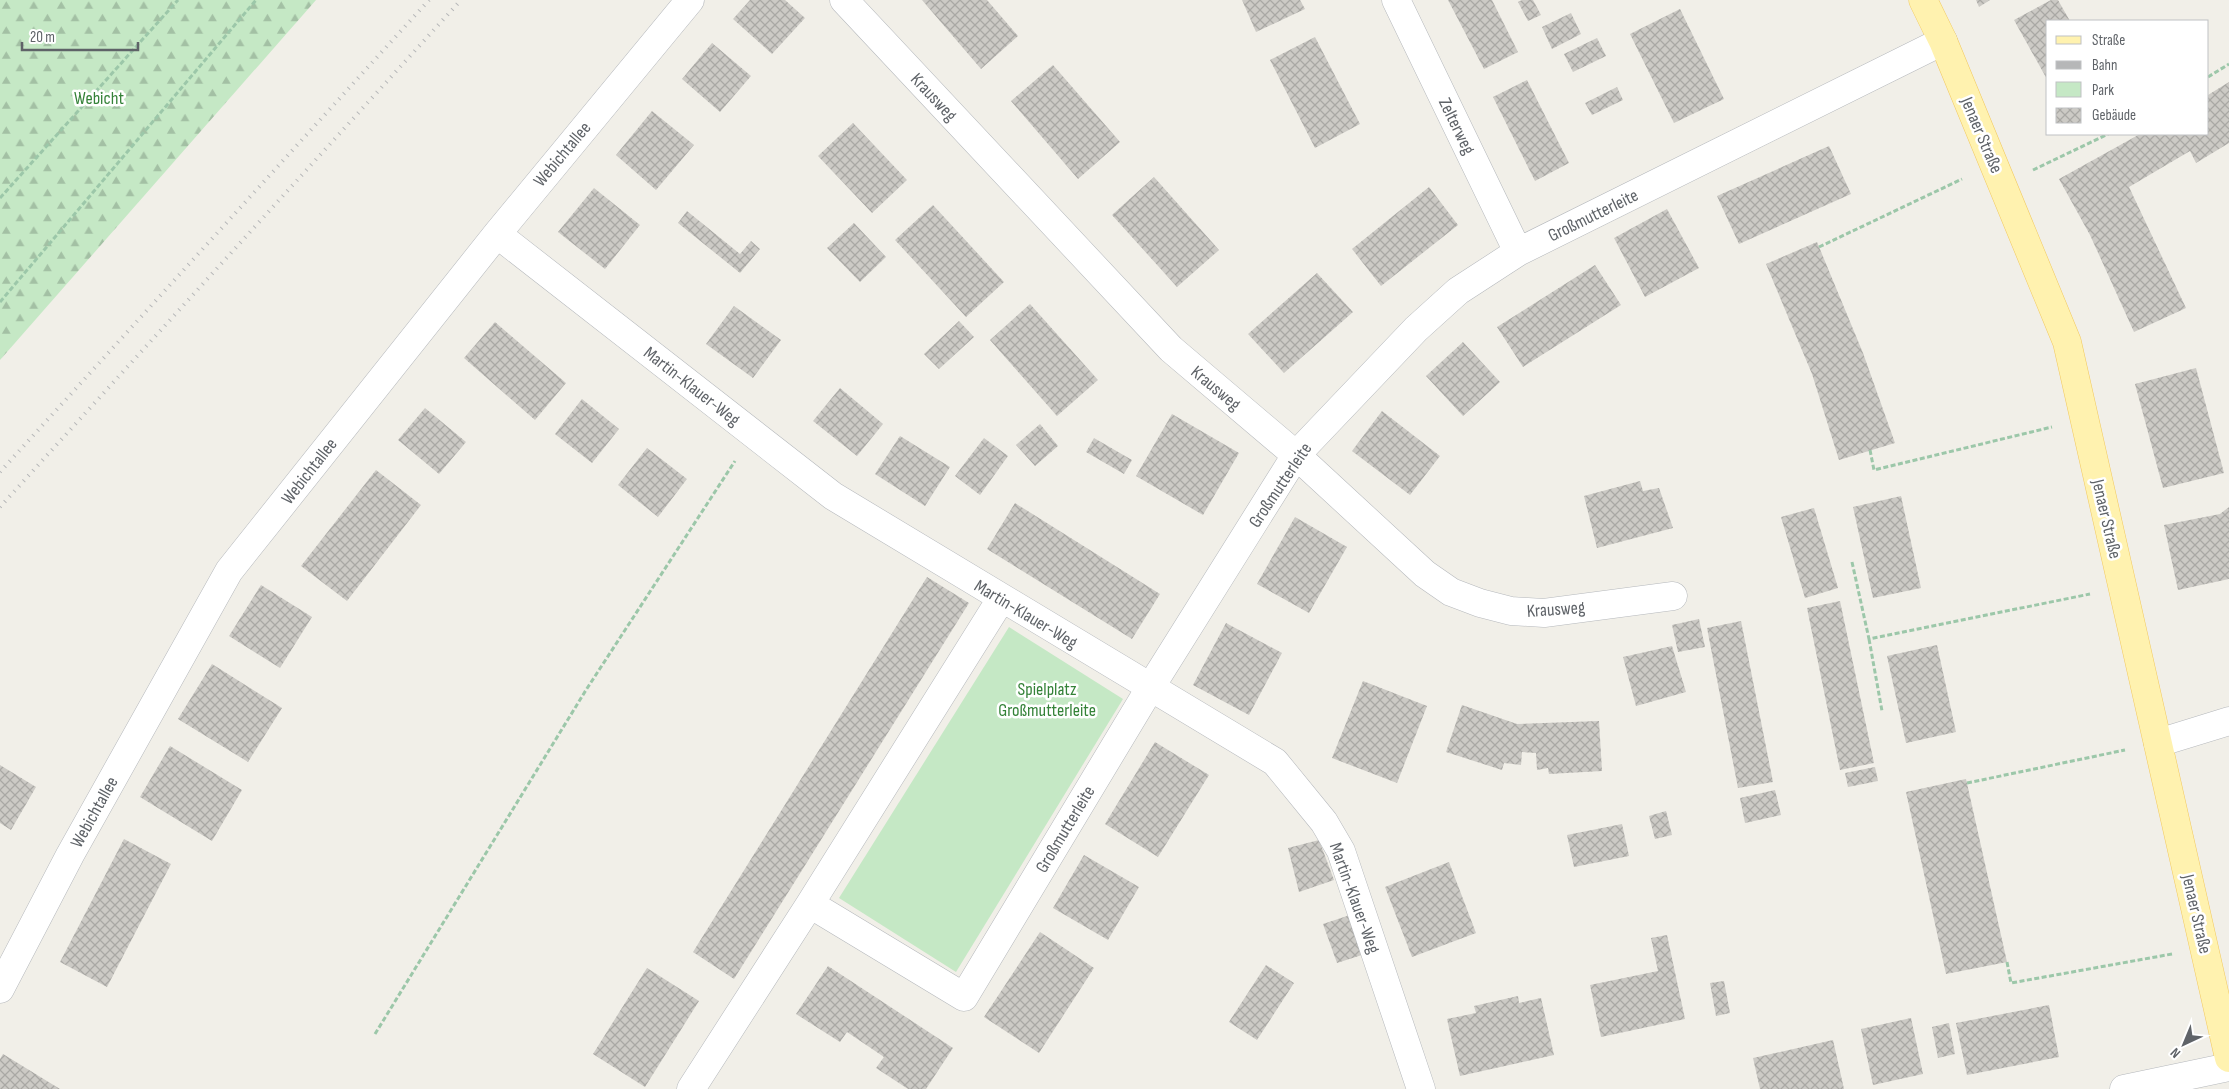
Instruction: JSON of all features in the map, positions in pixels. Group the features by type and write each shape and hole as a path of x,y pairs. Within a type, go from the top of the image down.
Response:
{"main road":[{"name":"Jenaer Straße","path":"1923,0 1943,41 2067,342 2229,1058"}],"street":[{"name":"Webichtallee","path":"0,989 70,855 229,571 496,234 690,0"},
{"name":"Krausweg","path":"844,0 1170,349 1296,455 1425,574 1451,592 1480,603 1511,611 1544,613 1673,596"},
{"name":"Zelterweg","path":"1396,0 1518,252"},
{"name":"Großmutterleite","path":"810,904 964,997 1150,688 1296,455 1416,329 1458,291 1518,252 1943,41"},
{"name":"Martin-Klauer-Weg","path":"496,234 833,496 1001,599 1275,762 1324,822 1341,851 1421,1089"},
{"path":"691,1089 810,904 1001,599"},
{"path":"2158,743 2229,721"},
{"path":"2124,1089 2229,1067"}],"path":[{"path":"0,198 178,0"},
{"path":"0,302 256,0"},
{"path":"2209,76 2229,64"},
{"path":"1819,247 1998,174 2105,135"},
{"path":"1870,450 1874,470 2084,419"},
{"path":"375,1034 586,690 753,434"},
{"path":"1852,562 1882,711"},
{"path":"1869,639 2123,587"},
{"path":"1967,783 2158,743"},
{"path":"2006,962 2011,983 2204,948"}],"green space":[{"name":"Webicht","path":"0,0 316,0 0,360"},
{"name":"Spielplatz Großmutterleite","path":"1009,627 1123,699 956,972 839,898"}],"building":[{"path":"750,0 785,0 805,18 772,54 733,19"},
{"path":"922,0 987,0 1018,36 981,69"},
{"path":"1242,0 1300,0 1305,9 1256,32"},
{"path":"1448,0 1492,0 1518,52 1484,69"},
{"path":"1533,0 1541,15 1528,21 1518,2"},
{"path":"1976,0 1990,0 1979,7"},
{"path":"2051,0 2058,0 2069,20 2046,20 2046,77 2014,20"},
{"path":"1680,9 1724,99 1674,123 1630,34"},
{"path":"1571,13 1581,34 1552,49 1542,27"},
{"path":"1315,37 1360,124 1315,148 1270,60"},
{"path":"1597,38 1606,56 1573,72 1564,54"},
{"path":"712,43 751,76 720,112 682,79"},
{"path":"1053,65 1120,142 1078,179 1011,101"},
{"path":"1527,80 1569,163 1535,181 1493,97"},
{"path":"2229,82 2229,143 2196,163 2190,151 2129,187 2186,308 2134,332 2090,235 2059,179 2138,135 2209,135 2209,94"},
{"path":"1617,87 1623,100 1592,115 1585,103"},
{"path":"652,111 694,145 656,190 616,155"},
{"path":"853,123 907,180 872,213 818,156"},
{"path":"1829,146 1851,194 1739,244 1717,196"},
{"path":"1154,177 1219,250 1177,287 1112,215"},
{"path":"1429,187 1458,225 1381,286 1352,249"},
{"path":"594,188 640,225 605,269 558,232"},
{"path":"933,205 1004,282 966,317 895,240"},
{"path":"1667,209 1699,268 1645,297 1614,238"},
{"path":"687,211 740,254 751,241 760,249 740,273 678,223"},
{"path":"854,223 886,257 860,282 827,248"},
{"path":"1817,242 1863,353 1895,443 1839,460 1812,374 1766,264"},
{"path":"1595,265 1621,305 1523,367 1497,327"},
{"path":"1317,273 1353,312 1284,373 1248,334"},
{"path":"1030,304 1098,380 1057,416 990,340"},
{"path":"734,306 781,340 753,378 706,344"},
{"path":"959,321 974,337 939,369 924,354"},
{"path":"495,322 566,383 535,420 464,358"},
{"path":"1463,342 1500,382 1463,416 1426,376"},
{"path":"2196,368 2224,473 2163,488 2135,384"},
{"path":"840,388 883,424 857,456 813,421"},
{"path":"582,399 619,429 592,463 555,434"},
{"path":"425,408 466,442 439,474 398,440"},
{"path":"1382,411 1440,456 1410,495 1352,451"},
{"path":"1172,414 1239,453 1203,515 1136,476"},
{"path":"1040,424 1058,446 1035,466 1016,445"},
{"path":"900,436 950,467 925,506 875,474"},
{"path":"984,438 1008,456 980,495 955,476"},
{"path":"1094,438 1132,460 1124,474 1086,452"},
{"path":"647,448 687,479 658,517 618,485"},
{"path":"376,470 421,505 347,601 301,566"},
{"path":"1640,481 1643,491 1659,488 1673,528 1597,548 1584,496"},
{"path":"1901,496 1921,588 1873,598 1853,507"},
{"path":"1015,503 1160,594 1132,639 987,549"},
{"path":"2229,507 2229,579 2178,590 2164,525 2220,514"},
{"path":"1814,508 1838,588 1805,598 1781,517"},
{"path":"1295,517 1347,547 1309,613 1257,584"},
{"path":"927,577 969,603 734,979 693,952"},
{"path":"261,585 312,617 280,668 229,636"},
{"path":"1840,601 1874,763 1840,770 1807,608"},
{"path":"1699,619 1705,647 1678,652 1672,625"},
{"path":"1741,621 1773,782 1738,788 1707,628"},
{"path":"1226,623 1282,653 1249,715 1193,685"},
{"path":"1937,645 1956,732 1906,743 1887,656"},
{"path":"1672,646 1686,692 1636,706 1623,657"},
{"path":"212,664 282,708 248,762 178,719"},
{"path":"1363,681 1427,706 1397,783 1332,758"},
{"path":"1462,705 1517,724 1599,721 1602,771 1549,774 1548,768 1537,770 1536,753 1522,752 1521,765 1504,763 1502,770 1446,752"},
{"path":"1155,742 1209,775 1158,857 1105,824"},
{"path":"170,746 242,790 212,841 140,797"},
{"path":"0,765 36,787 11,830 0,823"},
{"path":"1875,767 1878,781 1848,787 1845,773"},
{"path":"1966,779 2007,962 1946,974 1906,792"},
{"path":"1775,790 1781,815 1745,823 1740,798"},
{"path":"1666,811 1672,835 1655,839 1649,816"},
{"path":"1622,824 1629,856 1574,867 1567,835"},
{"path":"124,839 171,864 107,987 60,962"},
{"path":"1319,840 1334,880 1299,892 1288,848"},
{"path":"1084,855 1139,887 1108,940 1053,908"},
{"path":"1449,862 1476,933 1412,957 1385,887"},
{"path":"1350,915 1365,954 1337,963 1323,924"},
{"path":"1040,932 1094,968 1039,1053 984,1017"},
{"path":"1667,935 1685,1019 1601,1037 1590,985 1658,971 1651,938"},
{"path":"1266,965 1294,983 1257,1040 1229,1022"},
{"path":"828,966 953,1048 926,1089 908,1089 876,1068 884,1057 847,1032 840,1042 796,1014"},
{"path":"647,968 699,1001 645,1087 593,1054"},
{"path":"1724,981 1730,1013 1716,1016 1710,983"},
{"path":"1518,996 1519,1003 1541,998 1554,1055 1460,1076 1447,1019 1476,1013 1474,1006"},
{"path":"2049,1005 2059,1057 1967,1075 1956,1023"},
{"path":"1911,1018 1923,1074 1873,1085 1861,1029"},
{"path":"1949,1023 1955,1054 1938,1058 1932,1027"},
{"path":"1833,1040 1844,1089 1760,1089 1753,1058"},
{"path":"3,1054 60,1089 0,1089 0,1059"}],"railway":[{"path":"0,472 429,0"},
{"path":"0,507 461,0"}]}
